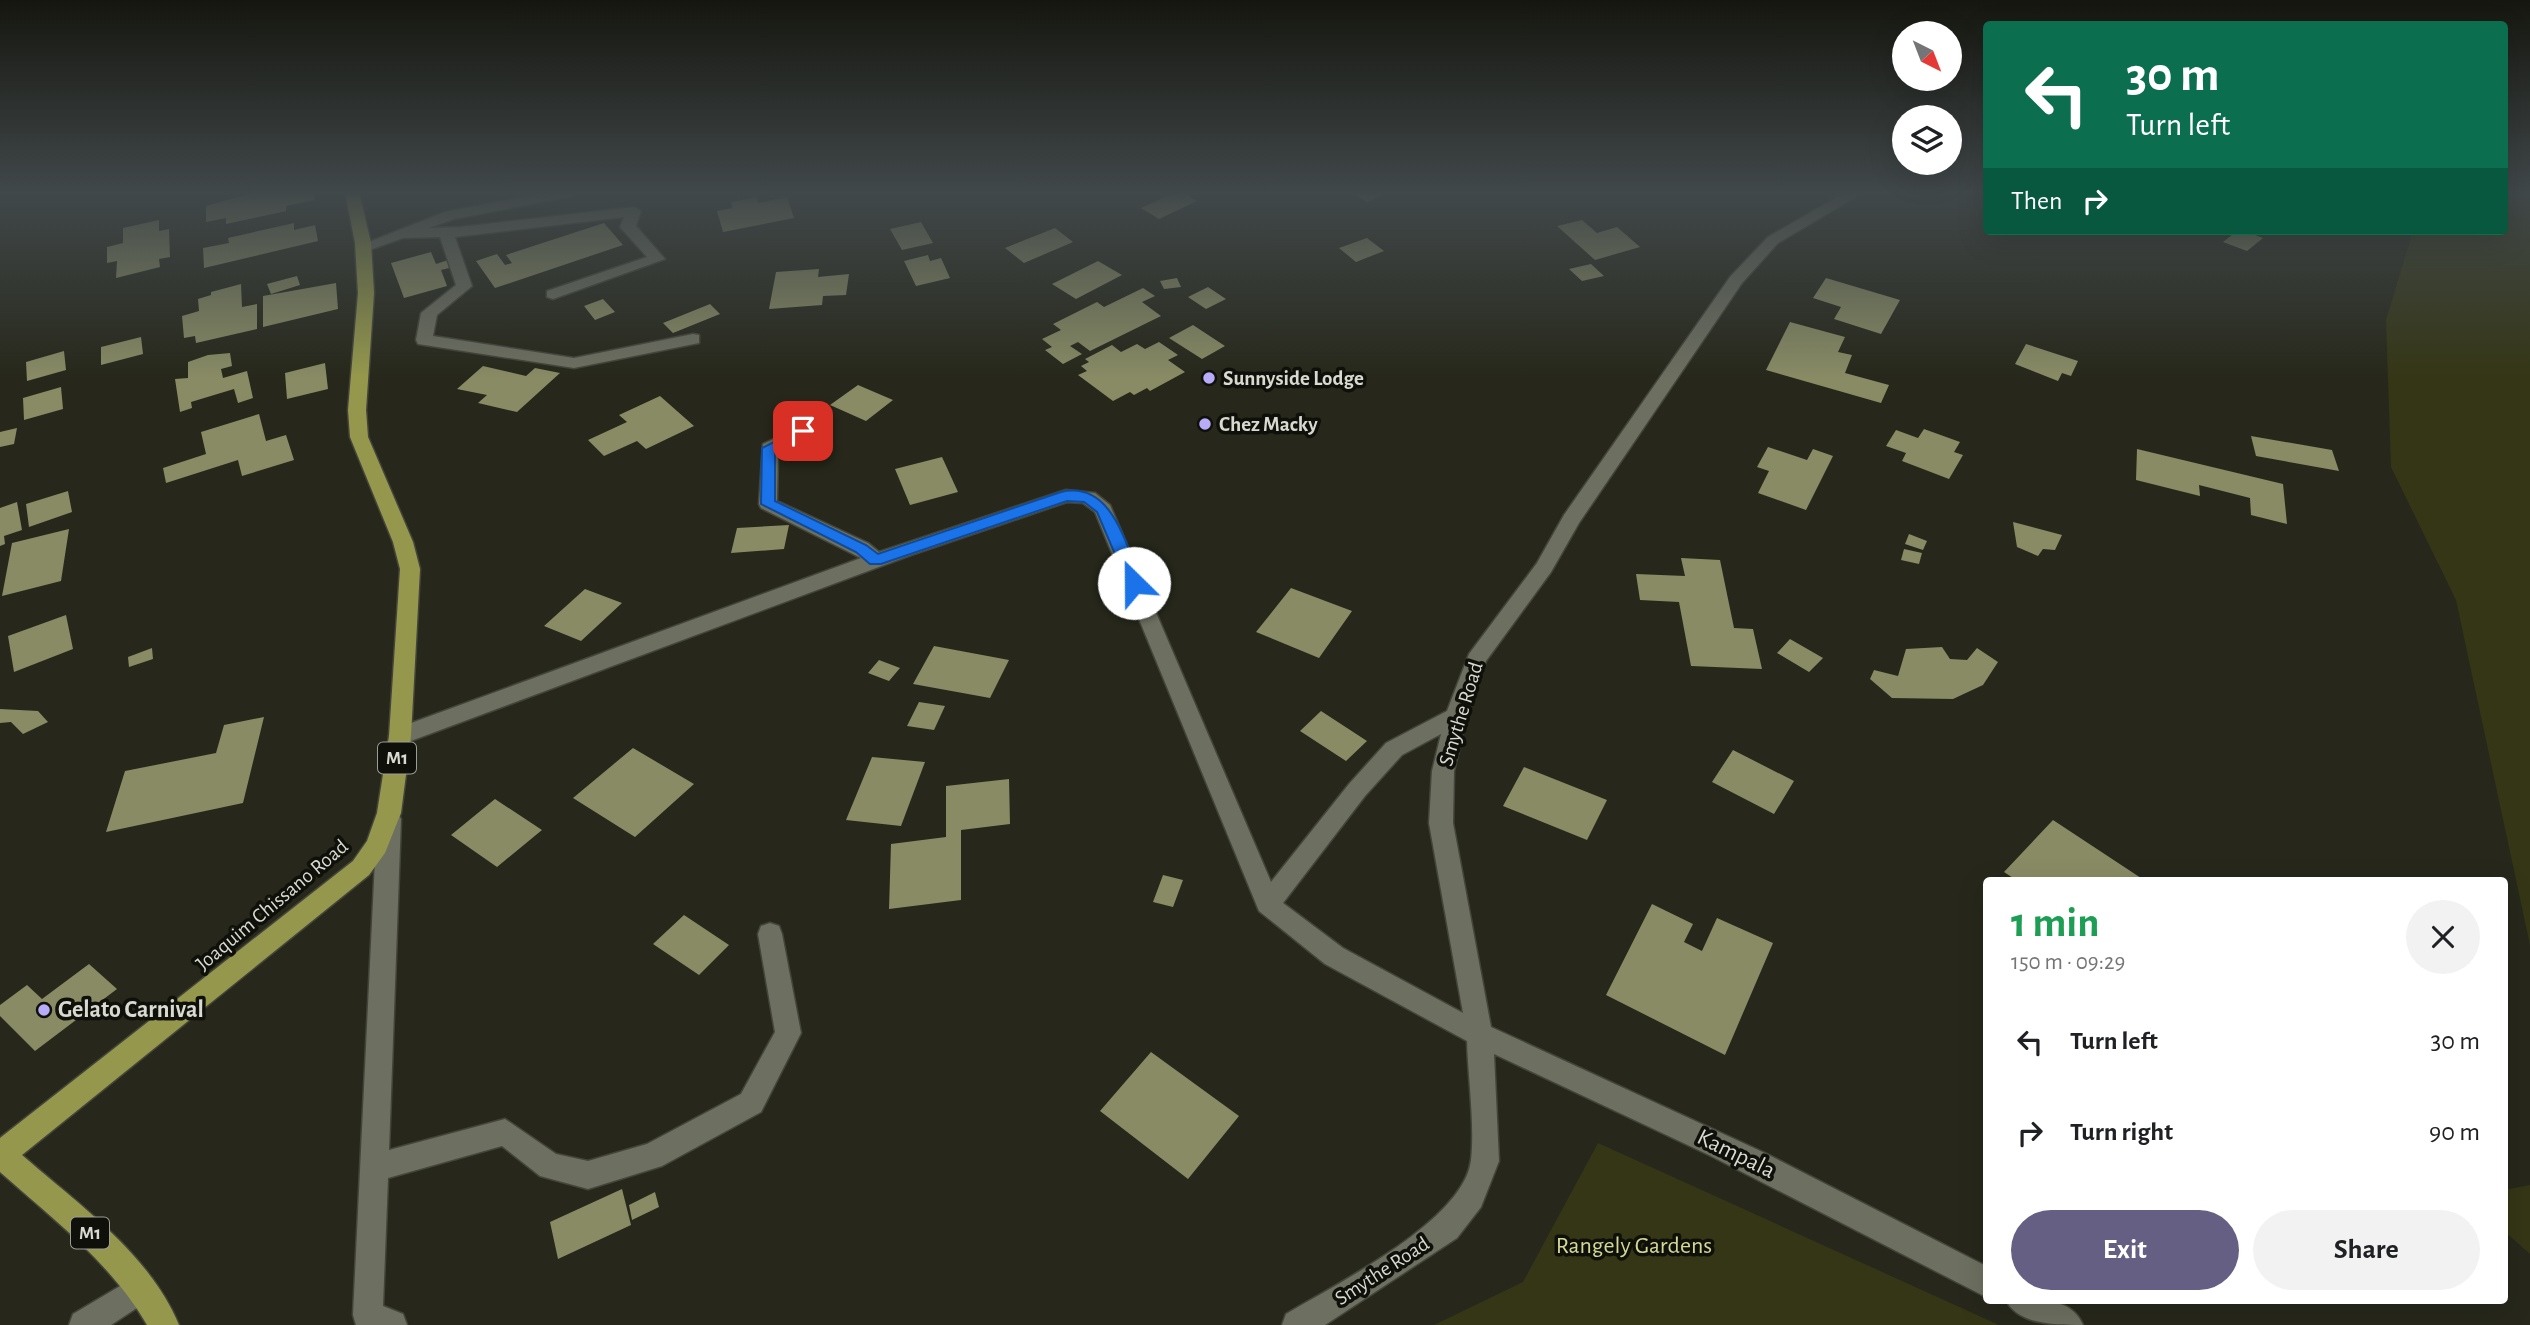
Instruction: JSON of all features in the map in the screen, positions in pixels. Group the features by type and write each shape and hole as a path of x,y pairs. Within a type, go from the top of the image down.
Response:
{"highway":[{"name":"Joaquim Chissano Road","path":"1,1155 361,868 377,846 389,813 400,736 410,569 403,542 359,437 357,411 366,293 363,254"},
{"name":"M1","path":"1,1155 106,1247 142,1288 164,1325"}],"street":[{"path":"453,254 464,286 429,313 424,340 574,363 693,338"},
{"path":"553,294 657,259 652,254"},
{"name":"Smythe Road","path":"1297,1325 1385,1271 1447,1228 1471,1197 1485,1161 1480,1036 1441,823 1443,771 1456,716 1476,659 1544,567 1570,520 1736,280 1760,254"},
{"path":"820,423 769,448 768,504 861,548 876,560"},
{"path":"400,736 876,560 1066,496 1088,497 1103,509 1268,904 1357,790 1394,749 1456,716"},
{"path":"377,1321 374,1168 389,813"},
{"name":"Kampala","path":"1268,904 1296,931 1328,955 1480,1036 1679,1126 1825,1197 1983,1280"},
{"path":"374,1168 505,1132 550,1166 588,1175 652,1156 751,1103 788,1033 770,934"},
{"path":"84,1325 142,1288"},
{"path":"2029,1304 2068,1325"}],"green space":[{"path":"2406,254 2530,254 2530,945 2456,600 2391,467 2386,320"},
{"name":"Rangely Gardens","path":"1598,1143 1999,1325 1434,1325 1523,1282"},
{"path":"2530,1185 2530,1254 2508,1235 2508,1189"}],"building":[{"path":"107,254 170,254 170,257 159,259 160,267 116,278 117,261 107,263"},
{"path":"203,254 264,254 204,268"},
{"path":"432,254 436,264 451,259 453,267 441,270 447,286 404,298 391,263"},
{"path":"497,254 505,265 512,263 506,255 597,254 495,288 476,261"},
{"path":"1012,254 1045,254 1024,263"},
{"path":"1346,254 1377,254 1356,262"},
{"path":"1588,254 1616,254 1595,260"},
{"path":"928,255 930,261 941,258 950,278 916,286 904,261"},
{"path":"1098,261 1122,275 1076,299 1052,284"},
{"path":"1591,264 1604,276 1582,281 1569,269"},
{"path":"819,269 818,277 849,274 846,295 823,296 822,305 769,309 776,272"},
{"path":"297,276 300,285 271,294 267,284"},
{"path":"1177,278 1181,287 1164,289 1160,281"},
{"path":"1826,278 1900,300 1881,334 1834,319 1841,307 1813,298"},
{"path":"336,283 338,309 263,327 263,296"},
{"path":"241,284 242,307 257,304 257,329 196,343 195,336 184,338 182,316 199,311 198,299 211,295 211,292"},
{"path":"1208,287 1226,299 1206,309 1188,297"},
{"path":"1143,288 1155,296 1142,302 1161,316 1090,351 1078,342 1070,346 1082,354 1063,364 1045,350 1052,347 1042,339 1061,330 1053,324 1097,302 1104,307"},
{"path":"603,299 615,312 595,320 584,306"},
{"path":"710,304 720,314 673,333 663,323"},
{"path":"1790,322 1845,337 1838,352 1852,355 1845,373 1889,385 1881,403 1766,370"},
{"path":"1193,325 1225,346 1202,359 1169,338"},
{"path":"141,337 143,354 101,365 101,347"},
{"path":"1159,342 1178,355 1168,360 1185,372 1150,391 1147,388 1134,395 1130,392 1113,401 1078,375 1087,371 1081,366 1089,362 1085,359 1112,345 1121,352 1137,344 1145,349"},
{"path":"2026,344 2078,361 2071,376 2062,373 2058,381 2015,364"},
{"path":"64,351 66,370 27,381 26,362"},
{"path":"230,353 232,366 221,369 223,378 247,371 253,398 238,403 234,389 191,402 192,408 180,412 175,379 188,378 188,362 208,355"},
{"path":"325,363 328,389 287,399 285,373"},
{"path":"483,366 526,376 535,368 560,373 517,412 478,403 487,395 457,389"},
{"path":"858,385 893,400 866,421 830,405"},
{"path":"61,387 63,409 24,420 23,398"},
{"path":"660,396 694,426 646,449 637,441 604,456 588,440 627,422 619,415"},
{"path":"259,414 266,441 286,435 294,460 242,476 238,460 166,483 163,468 206,454 201,432"},
{"path":"17,428 14,444 0,447 0,432"},
{"path":"1924,429 1960,442 1954,452 1963,455 1949,479 1902,461 1906,453 1886,446 1896,430 1918,438"},
{"path":"2251,436 2332,450 2339,471 2256,456"},
{"path":"1768,447 1807,460 1813,449 1833,456 1806,510 1758,493 1769,471 1757,467"},
{"path":"2137,449 2283,484 2287,524 2251,515 2250,498 2199,485 2200,496 2136,480"},
{"path":"942,457 958,492 910,505 895,469"},
{"path":"68,491 72,512 29,527 26,504"},
{"path":"17,502 22,530 4,536 5,544 0,546 0,508"},
{"path":"2013,522 2062,535 2055,550 2043,549 2038,556 2017,547"},
{"path":"789,525 784,549 731,553 737,528"},
{"path":"69,529 61,581 2,596 12,543"},
{"path":"1909,534 1927,541 1923,550 1905,544"},
{"path":"1904,549 1922,553 1919,564 1901,560"},
{"path":"1681,558 1720,560 1734,628 1753,629 1762,669 1691,666 1679,602 1640,600 1636,574 1685,576"},
{"path":"1291,588 1352,611 1319,658 1256,632"},
{"path":"585,589 622,603 581,641 544,626"},
{"path":"66,615 73,649 14,672 8,636"},
{"path":"1790,639 1823,658 1809,672 1777,653"},
{"path":"934,646 1009,660 990,698 913,684"},
{"path":"1942,647 1950,659 1967,660 1977,648 1998,662 1983,685 1953,699 1892,698 1870,679 1874,670 1898,676 1906,649"},
{"path":"152,648 153,659 129,667 128,657"},
{"path":"879,660 900,668 889,681 868,673"},
{"path":"919,702 945,706 934,730 907,726"},
{"path":"0,709 38,711 48,722 23,734 11,722 0,723"},
{"path":"1321,711 1367,741 1346,761 1300,731"},
{"path":"264,717 243,803 106,832 125,771 216,753 224,725"},
{"path":"633,748 694,784 635,837 573,798"},
{"path":"1733,750 1794,781 1774,814 1712,782"},
{"path":"872,757 925,762 901,826 846,820"},
{"path":"1524,767 1607,800 1587,840 1503,806"},
{"path":"1009,779 1010,824 961,830 961,900 889,909 891,844 946,837 946,786"},
{"path":"495,799 542,830 497,867 451,835"},
{"path":"2053,820 2139,877 2012,877 2004,872"},
{"path":"1163,875 1183,880 1173,907 1153,902"},
{"path":"1652,904 1693,924 1684,942 1702,951 1717,918 1773,943 1725,1055 1606,995"},
{"path":"684,915 729,945 699,975 653,944"},
{"name":"Gelato Carnival","path":"89,964 117,989 35,1051 0,1016 0,1005 27,985 42,999"},
{"path":"1151,1052 1239,1116 1188,1179 1100,1111"},
{"path":"622,1189 631,1225 558,1259 550,1222"},
{"path":"655,1192 659,1207 632,1220 629,1205"}],"place":[{"name":"Sunnyside Lodge","path":"1209,378"},
{"name":"Chez Macky","path":"1205,424"},
{"name":"Gelato Carnival","path":"44,1010"}],"route":[{"path":"803,431 769,448 768,504 861,548 876,560 1066,496 1088,497 1103,509 1134,583"}]}
